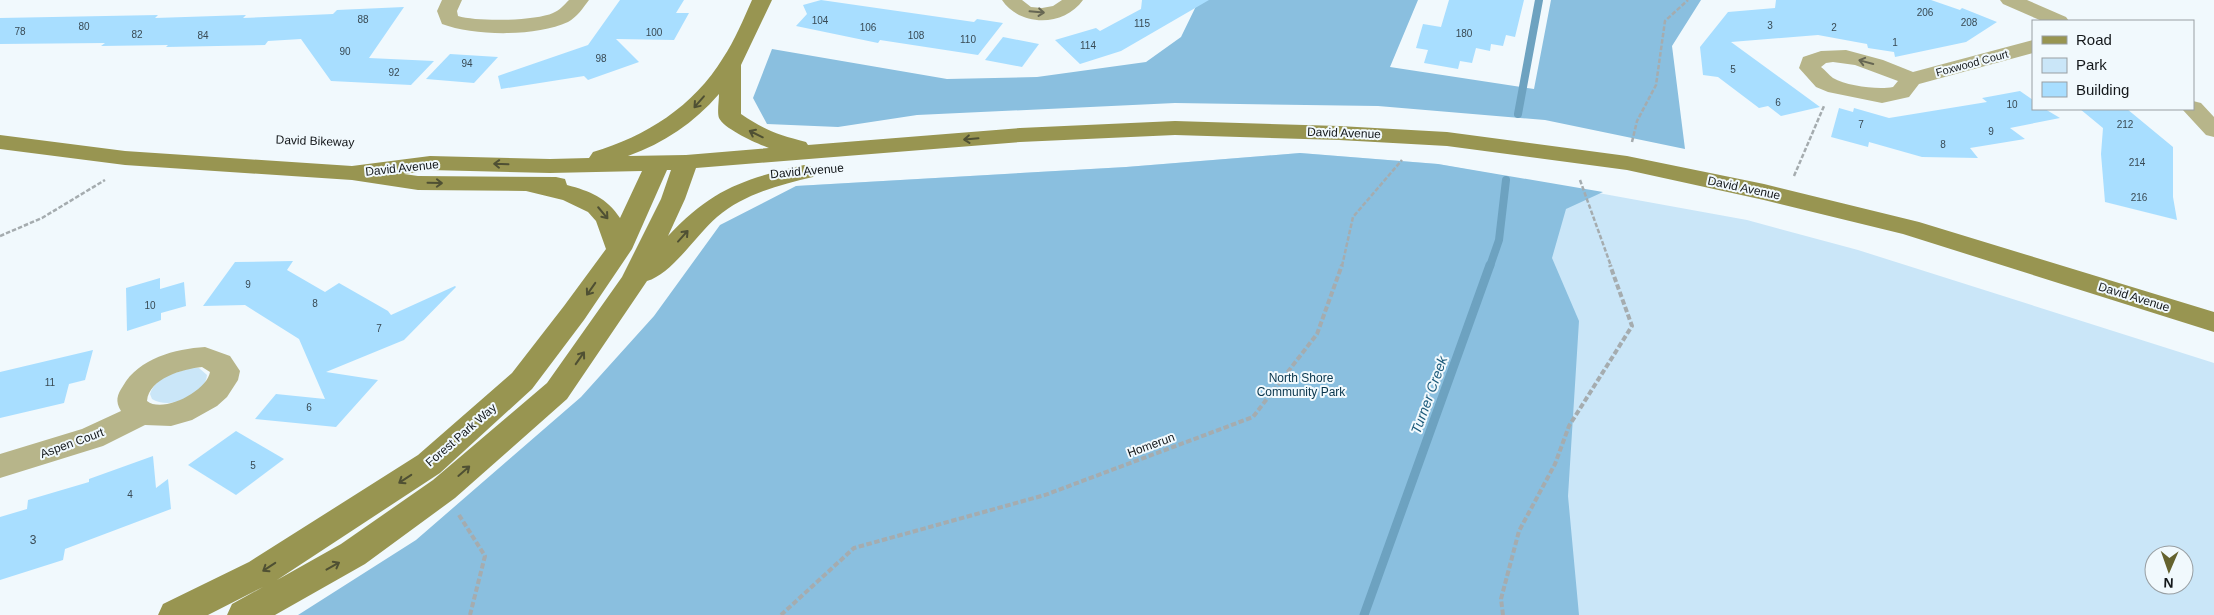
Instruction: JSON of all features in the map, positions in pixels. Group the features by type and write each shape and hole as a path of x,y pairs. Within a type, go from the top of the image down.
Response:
{"main road":[{"path":"550,166 614,154 655,136 692,110 730,65 762,0"},
{"path":"730,65 730,117 749,131 777,144 837,151"},
{"name":"David Avenue","path":"683,171 837,151 1020,134 1175,128 1437,138 1627,163 1764,192 1910,228 2214,322"},
{"name":"David Avenue","path":"0,142 125,158 352,173 418,183 526,184 654,172 804,172 1022,150 1261,132"},
{"name":"David Avenue","path":"352,173 430,163 550,166 654,172"},
{"path":"244,615 353,554 444,489 557,391 634,280 659,231 683,171"},
{"name":"Forest Park Way","path":"175,615 261,572 429,464 522,381 574,313 619,249 654,172"},
{"path":"634,280 661,259 695,222 716,205 755,186 804,172"},
{"path":"526,184 578,197 597,206 608,218 619,249"}],"street":[{"path":"452,0 447,12 448,18 459,24 470,25 548,22 568,13 579,0"},
{"path":"1012,0 1017,7 1025,11 1046,13 1065,8 1073,0"},
{"path":"2010,0 2057,20"},
{"name":"Foxwood Court","path":"1911,79 2032,46"},
{"path":"2194,109 2214,130"},
{"name":"Aspen Court","path":"0,466 92,438 141,414"}],"path":[{"path":"1630,147 1637,121 1656,85 1664,21 1688,0"},
{"path":"1792,181 1826,99"},
{"name":"Homerun","path":"781,615 854,548 1045,495 1253,417 1317,334 1342,266 1353,216 1405,156"},
{"path":"1503,615 1501,599 1519,532 1555,464 1569,426 1632,326 1578,175"},
{"path":"0,236 42,218 105,180"},
{"path":"444,489 485,556 470,615"}],"green space":[{"path":"1199,0 1418,0 1390,67 1534,89 1551,0 1701,0 1672,46 1685,149 1545,120 1378,106 1175,103 917,115 838,127 767,124 753,98 772,49 947,79 1037,77 1146,62 1181,37"},
{"name":"North Shore Community Park","path":"1300,153 1438,164 1747,220 1858,250 2214,363 2214,615 542,615 796,186 1126,167"},
{"name":"North Shore Community Park","path":"1300,153 1438,164 1603,192 1566,209 1552,258 1579,321 1568,496 1579,615 298,615 416,540 581,397 654,316 720,225 796,186 1126,167"},
{"path":"191,368 199,368 207,375 205,383 200,390 176,402 159,402 152,399 150,394 161,379"}],"building":[{"path":"620,0 684,0 676,13 689,13 674,40 616,39 639,62 588,80 584,76 501,89 498,76 588,45"},
{"path":"821,0 974,22 977,19 1003,23 978,55 880,40 878,43 796,26 807,14 803,5"},
{"path":"1142,0 1209,0 1121,51 1080,64 1055,40 1096,28 1100,31 1141,9"},
{"path":"1449,0 1524,0 1515,37 1506,35 1503,46 1491,44 1490,51 1476,48 1472,63 1460,61 1458,69 1424,63 1428,50 1416,48 1423,24 1441,27"},
{"path":"1776,0 1931,0 1960,10 1962,8 1997,22 1966,42 1895,57 1894,52 1868,48 1867,44 1818,35 1731,42 1820,107 1781,116 1768,106 1759,108 1718,77 1703,75 1700,47 1728,12 1775,8"},
{"path":"404,7 369,58 434,61 411,85 331,81 301,39 268,41 265,45 166,47 168,45 101,46 105,43 0,44 0,18 158,15 155,18 246,15 243,18 333,14 337,10"},
{"path":"1003,37 1039,44 1022,67 985,60"},
{"path":"450,54 498,57 474,83 426,79"},
{"path":"2020,91 2032,99 2032,110 2047,110 2060,118 2010,128 2025,139 1970,148 1978,158 1922,157 1869,142 1868,147 1831,137 1839,108 1853,112 1854,108 1889,118 1987,102 1982,98"},
{"path":"2081,110 2128,110 2173,147 2173,197 2177,220 2105,202 2101,154 2103,128"},
{"path":"293,261 287,270 325,292 339,283 388,311 391,315 456,287 404,340 326,372 378,380 336,427 255,419 276,394 325,399 299,339 245,305 203,306 235,262"},
{"path":"160,278 160,289 184,282 186,306 161,313 161,320 127,331 126,288"},
{"path":"93,350 85,380 69,384 64,403 0,418 0,372"},
{"path":"236,431 284,459 236,495 188,465"},
{"path":"153,456 156,488 168,479 171,509 65,549 63,560 0,580 0,517 27,509 28,500 89,482 89,479"}],"waterway":[{"name":"Turner Creek","path":"1518,114 1539,0"},
{"name":"Turner Creek","path":"1490,266 1499,240 1506,180"},
{"name":"Turner Creek","path":"1364,615 1490,265"}]}
